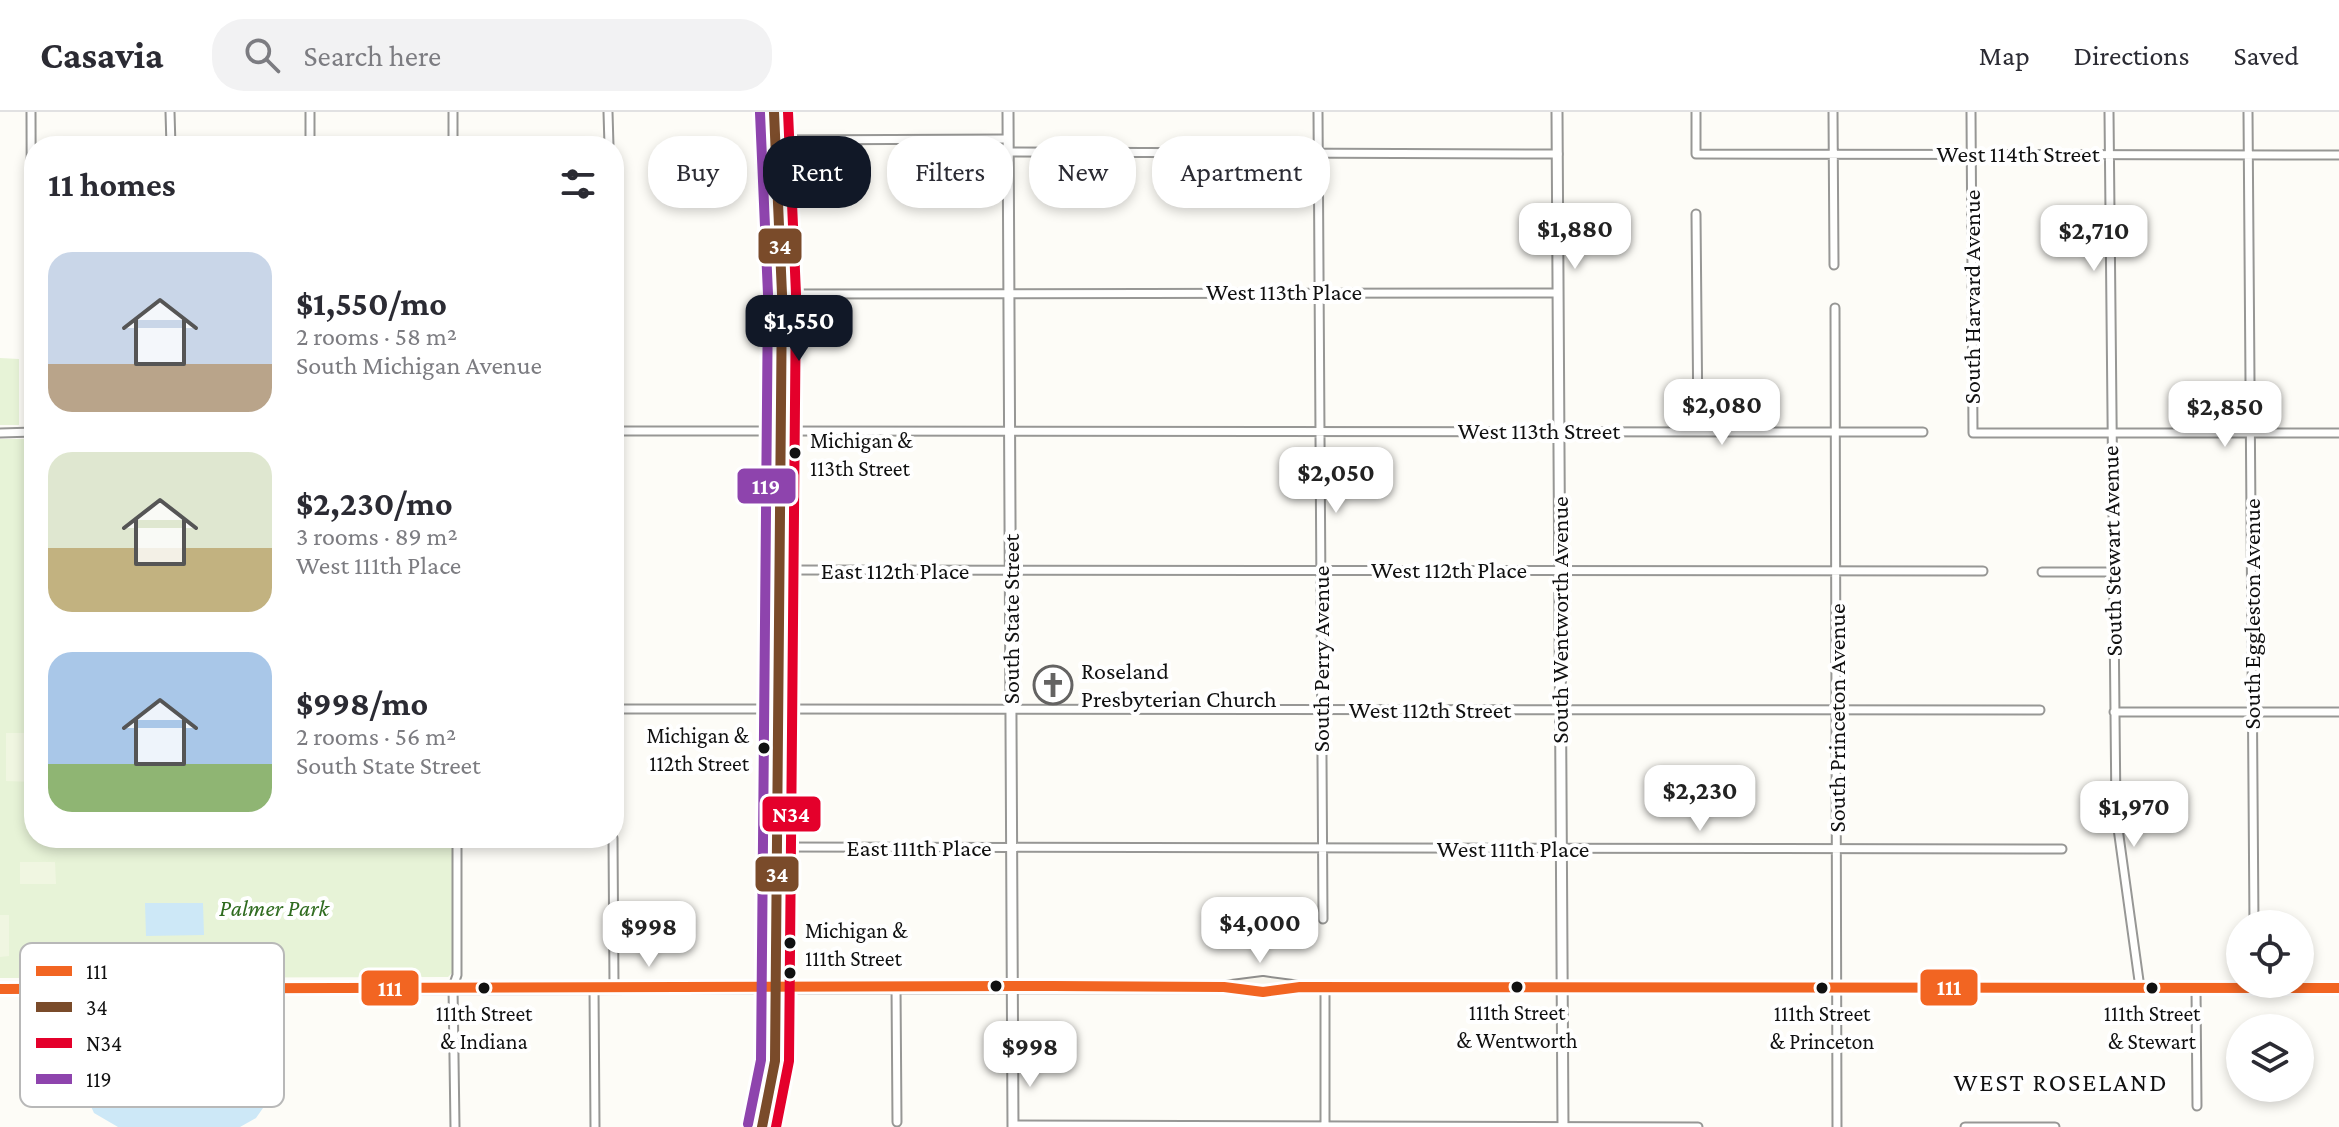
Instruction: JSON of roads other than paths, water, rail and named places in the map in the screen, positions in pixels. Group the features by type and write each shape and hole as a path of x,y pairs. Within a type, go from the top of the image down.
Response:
{"main road":[{"path":"774,112 775,136"},
{"path":"762,1127 775,1061 782,294 778,208"},
{"path":"284,988 1224,987 1263,982 1300,987 2226,987"},
{"path":"2314,987 2339,988"},
{"path":"0,989 20,989"}],"street":[{"path":"31,112 31,136"},
{"path":"170,112 171,136"},
{"path":"310,112 310,136"},
{"path":"453,112 453,136"},
{"path":"608,112 609,136"},
{"name":"South State Street","path":"1008,112 1008,136"},
{"name":"South Perry Avenue","path":"1318,112 1319,136"},
{"name":"South Wentworth Avenue","path":"1557,112 1563,1127"},
{"name":"West 114th Street","path":"1696,112 1696,154 2339,155"},
{"path":"1833,112 1834,265"},
{"name":"South Harvard Avenue","path":"1971,112 1973,433 2111,433"},
{"name":"South Stewart Avenue","path":"2109,112 2117,835 2140,988"},
{"name":"South Eggleston Avenue","path":"2248,112 2254,910"},
{"path":"1013,152 1152,152"},
{"path":"1330,153 1558,154"},
{"name":"South State Street","path":"1009,208 1013,1126"},
{"name":"South Perry Avenue","path":"1319,208 1323,919"},
{"path":"1696,214 1698,431"},
{"name":"West 113th Place","path":"782,294 1558,293"},
{"name":"South Princeton Avenue","path":"1835,308 1837,1127"},
{"name":"West 113th Street","path":"624,431 1923,432"},
{"path":"0,433 24,432"},
{"path":"2111,433 2339,433"},
{"name":"East 112th Place","path":"780,570 1011,571"},
{"name":"West 112th Place","path":"1011,571 1983,571"},
{"path":"2042,572 2112,572"},
{"name":"West 112th Street","path":"624,709 2040,710"},
{"path":"2114,712 2339,712"},
{"name":"East 111th Place","path":"777,847 1012,848"},
{"path":"455,1127 453,987 457,975 457,848"},
{"path":"613,848 614,986"},
{"name":"West 111th Place","path":"1012,848 2062,849"},
{"path":"594,986 595,1127"},
{"path":"896,986 897,1122"},
{"path":"1325,987 1325,1126"},
{"path":"2196,988 2197,1106"},
{"path":"1013,1126 1698,1127"},
{"path":"1965,1127 2055,1127"}],"water":[{"path":"145,903 203,903 204,935 146,936"},
{"path":"91,1107 263,1108 256,1118 240,1127 118,1127 94,1113"}],"place":[{"name":"Michigan & 113th Street","path":"795,453"},
{"name":"Roseland Presbyterian Church","path":"1053,685"},
{"name":"Michigan & 112th Street","path":"764,748"},
{"name":"Michigan & 111th Street","path":"790,943"},
{"name":"111th Street & Wentworth","path":"1517,987"},
{"name":"111th Street & Indiana","path":"484,988"},
{"name":"111th Street & Princeton","path":"1822,988"},
{"name":"111th Street & Stewart","path":"2152,988"}],"district":[{"name":"WEST ROSELAND","path":"2061,1082"}],"park label":[{"name":"Palmer Park","path":"274,908"}]}
